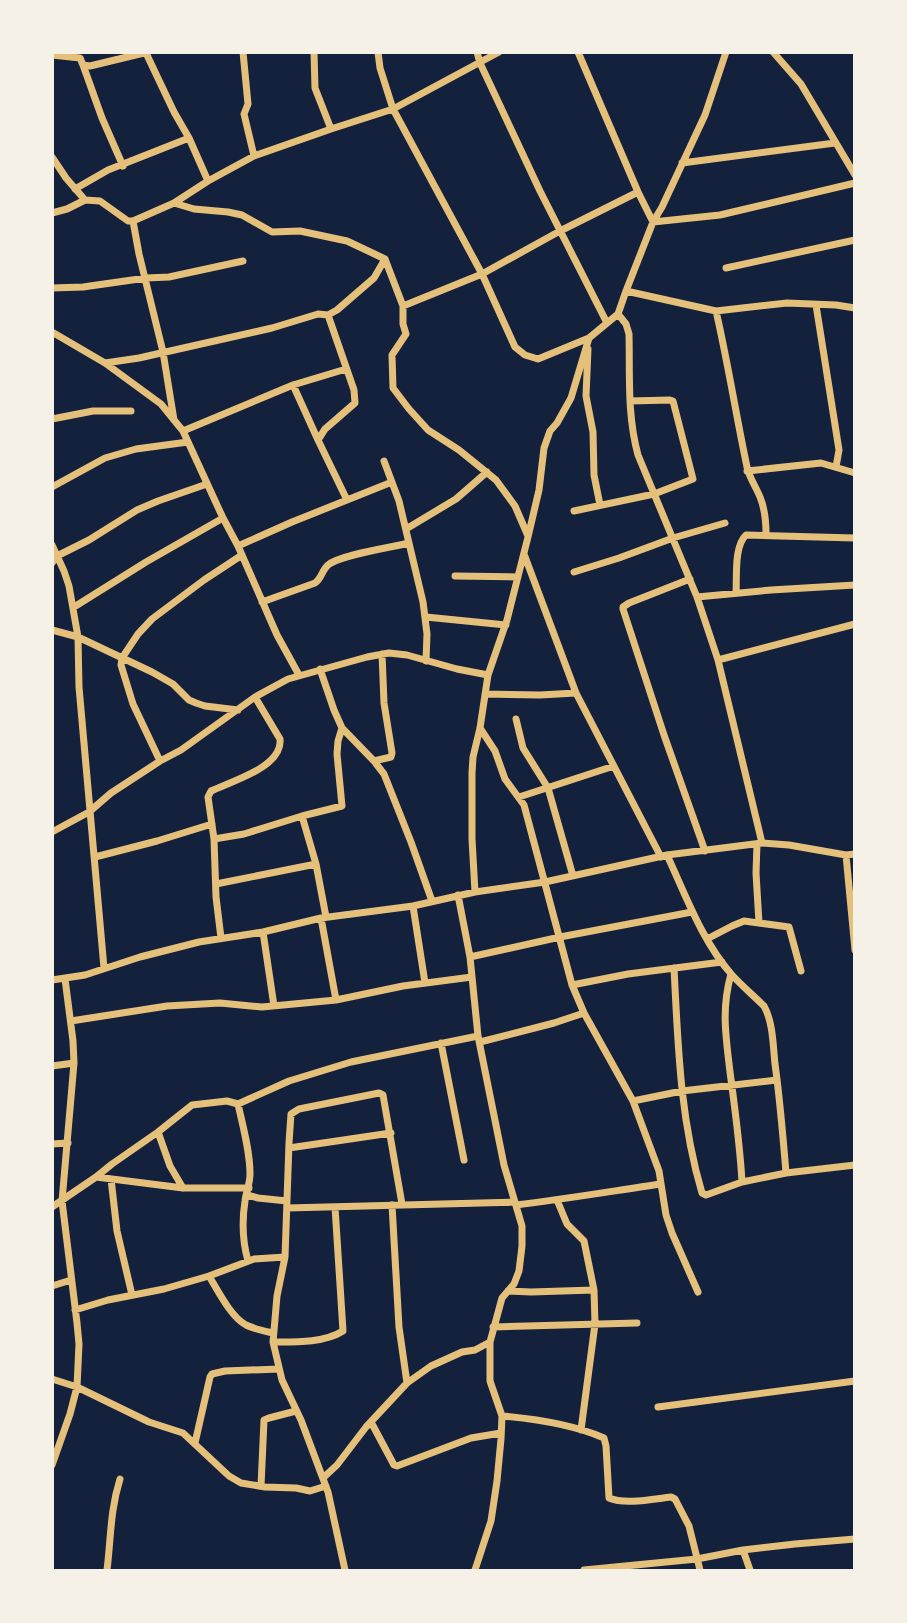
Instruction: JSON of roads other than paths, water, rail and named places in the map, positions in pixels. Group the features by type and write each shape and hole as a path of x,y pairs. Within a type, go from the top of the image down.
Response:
{"street":[{"path":"243,52 248,104 244,114 254,156"},
{"path":"314,52 316,88 331,129"},
{"path":"378,52 380,68 393,108 482,274 515,346 525,355 538,359 589,338 618,314 653,222 705,114 726,52"},
{"path":"477,52 560,231 607,323"},
{"path":"52,213 85,200 100,201 133,222 174,203 254,156 393,108 499,52"},
{"path":"578,52 653,222"},
{"path":"773,52 801,84 855,175"},
{"path":"83,65 90,66 147,53 174,112 190,138 208,181"},
{"path":"52,55 80,58 123,166"},
{"path":"75,189 108,170 190,138"},
{"path":"682,163 835,143"},
{"path":"52,157 85,200"},
{"path":"653,222 720,215 855,183"},
{"path":"403,306 482,274 638,192"},
{"path":"174,203 194,209 242,215 272,232 300,230 347,241 385,259 403,306 406,334 392,355 393,388 428,430 459,450 496,480 515,506 528,537"},
{"path":"133,222 163,352 174,420"},
{"path":"726,268 855,240"},
{"path":"106,363 272,328 318,314 328,315 374,278 385,259"},
{"path":"52,288 169,277 243,261"},
{"path":"626,291 716,311 787,303 836,305 855,309"},
{"path":"816,304 839,450 836,467"},
{"path":"716,311 729,365 747,471 762,502 765,534"},
{"path":"618,314 626,324 629,334 630,401 638,455 690,579 718,660 759,844 756,873 759,923"},
{"path":"318,440 327,427 355,403 354,390 328,315"},
{"path":"52,332 106,363 161,404 183,431 238,546 276,635 299,675"},
{"path":"589,338 586,396 593,432 594,475 600,505"},
{"path":"475,892 471,839 471,773 488,675 506,625 524,554 544,447 548,434 571,398 589,338"},
{"path":"183,431 293,385 346,369"},
{"path":"293,385 347,500"},
{"path":"574,511 654,494 694,480 673,401 630,401"},
{"path":"52,419 93,411 131,411"},
{"path":"52,487 105,458 136,449 188,442"},
{"path":"384,461 400,501 426,617 426,661"},
{"path":"747,471 821,463 855,473"},
{"path":"407,529 456,499 487,472"},
{"path":"238,546 392,482"},
{"path":"55,560 137,510 207,484"},
{"path":"74,607 223,517"},
{"path":"574,572 726,523"},
{"path":"736,593 738,550 740,541 746,535 855,538"},
{"path":"262,602 316,583 327,566 340,558 409,543"},
{"path":"52,545 55,560 64,571 74,607 78,637 79,687 104,968"},
{"path":"524,554 576,693 614,766 707,939 731,974 767,1011 773,1041 786,1173"},
{"path":"160,761 133,704 121,664 122,658 152,619 242,555"},
{"path":"455,576 518,577"},
{"path":"690,579 629,603 622,609 705,851"},
{"path":"697,597 855,585"},
{"path":"426,617 506,625"},
{"path":"718,660 855,624"},
{"path":"52,630 78,637 152,672 173,684 196,703 238,710"},
{"path":"52,832 89,812 111,793 181,750 255,697 299,675 382,654 407,655 488,675"},
{"path":"374,761 391,758 392,755 384,703 382,654"},
{"path":"320,669 342,728 374,761 387,781 432,901"},
{"path":"485,694 576,693"},
{"path":"221,938 214,839 207,800 209,793 257,771 271,760 281,746 280,737 255,697"},
{"path":"516,719 523,748 548,788 573,876"},
{"path":"214,839 244,834 342,806 337,754 342,728"},
{"path":"480,728 495,751 505,779 524,805 572,985 584,1013 633,1101 659,1171 672,1233 698,1292"},
{"path":"519,797 614,766"},
{"path":"302,816 316,864 336,1000"},
{"path":"95,857 212,824"},
{"path":"52,980 85,975 165,949 263,932 323,918 413,906 458,895 545,882 664,856 759,844 855,854"},
{"path":"846,855 853,905 855,950"},
{"path":"216,884 316,864"},
{"path":"458,895 470,957 479,1039 504,1165 522,1226 521,1262 514,1284 502,1298 493,1327 490,1381 502,1416 501,1433 491,1521 475,1570"},
{"path":"413,906 425,983"},
{"path":"470,957 692,912"},
{"path":"707,939 739,922 789,927 801,971"},
{"path":"263,932 274,1006"},
{"path":"572,985 628,974 722,962"},
{"path":"674,968 687,1134 702,1193 706,1195 742,1182 786,1173 855,1165"},
{"path":"731,974 725,1006 742,1182"},
{"path":"71,1021 167,1006 220,1003 251,1007 336,1000 380,990 472,977"},
{"path":"52,1465 77,1387 79,1345 62,1200 74,1063 65,979"},
{"path":"52,1207 192,1105 227,1101 238,1104 289,1082 351,1062 441,1043 479,1039 554,1023 584,1013"},
{"path":"441,1043 464,1160"},
{"path":"52,1066 74,1063"},
{"path":"633,1101 682,1091 777,1080"},
{"path":"345,1570 324,1482 287,1393 273,1342 277,1296 285,1258 290,1117 299,1109 383,1094 402,1204"},
{"path":"238,1104 248,1155 244,1235 248,1261"},
{"path":"158,1132 170,1166 183,1188"},
{"path":"289,1148 391,1133"},
{"path":"52,1144 68,1143"},
{"path":"96,1177 183,1188 248,1191 258,1198 287,1205 335,1207 516,1203 557,1200 661,1184"},
{"path":"111,1179 117,1231 132,1295"},
{"path":"557,1200 567,1224 584,1241 594,1290 595,1324 581,1430"},
{"path":"392,1205 400,1327 407,1383"},
{"path":"273,1342 316,1339 343,1331 335,1207"},
{"path":"75,1310 108,1300 164,1289 254,1259 285,1258"},
{"path":"209,1276 241,1322 273,1334"},
{"path":"52,1286 71,1280"},
{"path":"508,1291 594,1290"},
{"path":"493,1327 637,1323"},
{"path":"52,1380 77,1387 149,1422 178,1430 241,1483 312,1491 324,1482 370,1422 407,1383 431,1366 491,1342"},
{"path":"195,1443 212,1374 279,1369"},
{"path":"658,1407 855,1381"},
{"path":"261,1486 264,1420 296,1411"},
{"path":"502,1416 537,1419 603,1437 609,1498 626,1501 674,1498 689,1526 700,1570"},
{"path":"370,1422 397,1466 471,1438 501,1433"},
{"path":"107,1570 110,1519 120,1479"},
{"path":"584,1570 855,1539"},
{"path":"743,1550 750,1570"}]}
